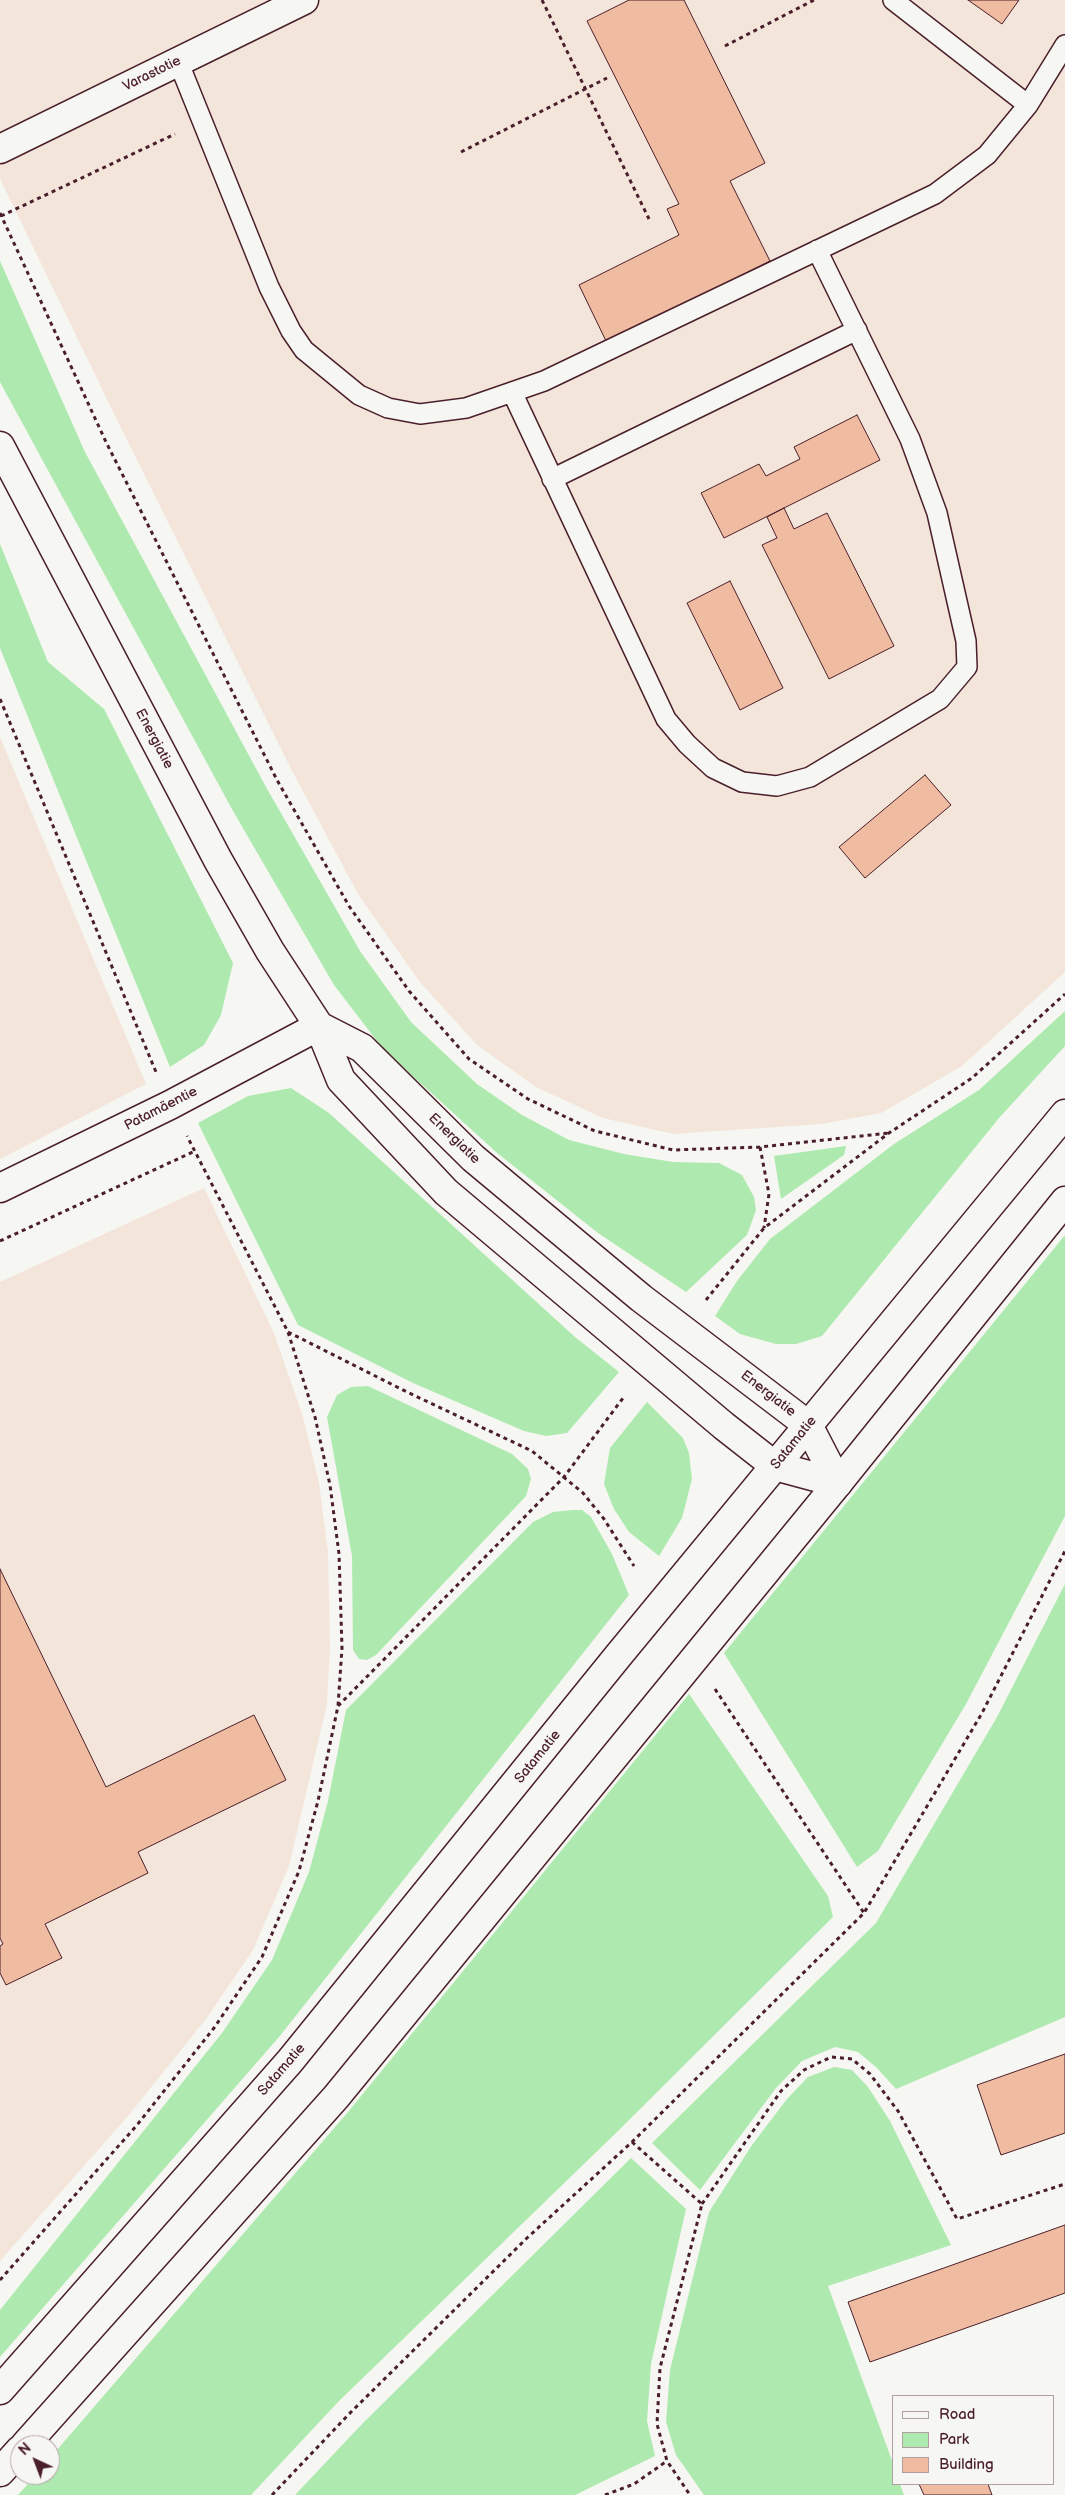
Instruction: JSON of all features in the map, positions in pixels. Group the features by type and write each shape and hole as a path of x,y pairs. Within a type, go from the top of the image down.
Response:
{"main road":[{"name":"Varastotie","path":"0,149 304,0"},
{"name":"Energiatie","path":"0,446 218,860 270,951 319,1026 341,1080 446,1192 724,1426 775,1466 838,1484"},
{"name":"Energiatie","path":"319,1026 362,1048 473,1158 641,1298 808,1425 838,1484"},
{"name":"Patamäentie","path":"0,1188 170,1105 319,1026"},
{"name":"Satamatie","path":"0,2390 290,2061 808,1425 1065,1114"},
{"path":"34,2435 336,2097 838,1484 1065,1201"},
{"path":"0,2472 10,2461"}],"lane":[{"path":"893,0 1028,105"},
{"path":"178,61 269,287 291,331 304,350 359,395 388,408 420,414 466,408 544,381 935,194 988,155 1028,105 1065,45"},
{"path":"512,392 666,719 687,744 713,768 742,782 777,786 810,778 940,699 967,667 964,631 937,513 910,439 817,250"},
{"path":"552,479 857,330"}],"path":[{"path":"542,0 649,219"},
{"path":"724,46 814,0"},
{"path":"461,152 607,78"},
{"path":"202,121 1,214 106,442 277,780 349,906 409,991 469,1059 528,1099 595,1131 673,1150 760,1146 889,1133"},
{"path":"0,699 170,1105 196,1151 288,1332 315,1417 330,1485 339,1554 342,1648 338,1706 318,1802 300,1871 262,1957 214,2028 137,2125 0,2280"},
{"path":"706,1300 764,1228 889,1133 972,1078 1065,994"},
{"path":"760,1146 769,1194 764,1228"},
{"path":"0,1240 196,1151"},
{"path":"288,1332 407,1392 532,1451 583,1493 604,1520 634,1566"},
{"path":"338,1706 564,1477 623,1398"},
{"path":"272,2495 351,2412 528,2238 632,2142 864,1914 982,1713 1065,1551"},
{"path":"714,1688 864,1914"},
{"path":"690,2495 667,2461 657,2424 660,2368 702,2204 781,2091 804,2070 831,2057 852,2059 870,2074 898,2111 957,2219 1065,2184"},
{"path":"632,2142 702,2204"},
{"path":"605,2495 634,2484 667,2461"}],"shaded area":[{"path":"0,0 1065,0 1065,972 962,1066 881,1113 822,1124 673,1134 603,1118 536,1087 477,1045 419,981 358,894 291,769 122,430 0,179"},
{"path":"0,737 146,1084 0,1159"},
{"path":"204,1188 274,1333 303,1417 319,1483 328,1552 330,1648 327,1704 289,1866 253,1950 206,2019 128,2116 0,2261 0,1282"}],"green space":[{"path":"0,261 85,452 266,787 360,951 411,1022 477,1084 522,1115 569,1140 624,1154 673,1162 719,1163 742,1175 754,1197 756,1210 747,1235 686,1292 598,1233 496,1152 383,1049 334,985 233,811 0,382"},
{"path":"0,544 48,662 104,709 233,963 221,1015 204,1045 170,1067 0,648"},
{"path":"1065,1011 1065,1046 999,1118 822,1336 796,1344 776,1344 740,1334 715,1316 737,1281 770,1239 894,1144 979,1090"},
{"path":"291,1088 329,1113 575,1337 619,1372 567,1433 546,1436 524,1431 413,1383 298,1325 198,1123 248,1096"},
{"path":"846,1146 844,1155 781,1199 774,1156"},
{"path":"1065,1235 1065,1516 966,1704 878,1851 857,1867 724,1653"},
{"path":"368,1386 512,1454 528,1469 531,1479 526,1496 376,1655 367,1660 359,1659 353,1650 352,1556 327,1417 337,1395 351,1387"},
{"path":"647,1402 683,1438 689,1453 692,1479 682,1518 659,1556 629,1532 614,1509 604,1484 610,1448"},
{"path":"582,1510 591,1517 612,1554 629,1595 279,2037 0,2357 0,2310 222,2033 272,1960 309,1872 328,1801 346,1710 533,1522 553,1512"},
{"path":"1065,1584 1065,2017 896,2089 877,2068 858,2052 835,2047 802,2061 776,2088 700,2190 652,2143 876,1923 997,1717"},
{"path":"689,1694 828,1896 833,1917 617,2132 339,2401 251,2495 18,2495 27,2485 60,2485 60,2446 348,2112"},
{"path":"834,2067 852,2070 868,2087 890,2121 951,2245 828,2286 892,2461 892,2485 900,2485 904,2495 704,2495 676,2455 666,2422 670,2370 709,2212 752,2145 787,2099 808,2077"},
{"path":"631,2158 686,2209 651,2364 647,2421 655,2456 575,2495 295,2495 363,2423"}],"building":[{"path":"629,0 684,0 765,163 730,181 770,261 607,343 579,285 679,235 667,209 679,204 587,21"},
{"path":"968,0 1019,0 1002,24"},
{"path":"857,415 880,460 724,538 701,493 759,464 766,476 800,459 794,447"},
{"path":"784,508 794,529 827,513 894,646 829,679 762,545 777,538 767,517"},
{"path":"730,581 783,688 740,710 687,603"},
{"path":"925,775 951,805 865,878 839,847"},
{"path":"0,1569 106,1787 254,1715 286,1780 138,1852 148,1873 45,1924 62,1958 6,1985 0,1973 0,1946 3,1944 0,1938"},
{"path":"1065,2054 1065,2133 1001,2155 977,2085"},
{"path":"1065,2225 1065,2293 870,2362 848,2302"},
{"path":"919,2485 988,2485 992,2495 924,2495"}]}
